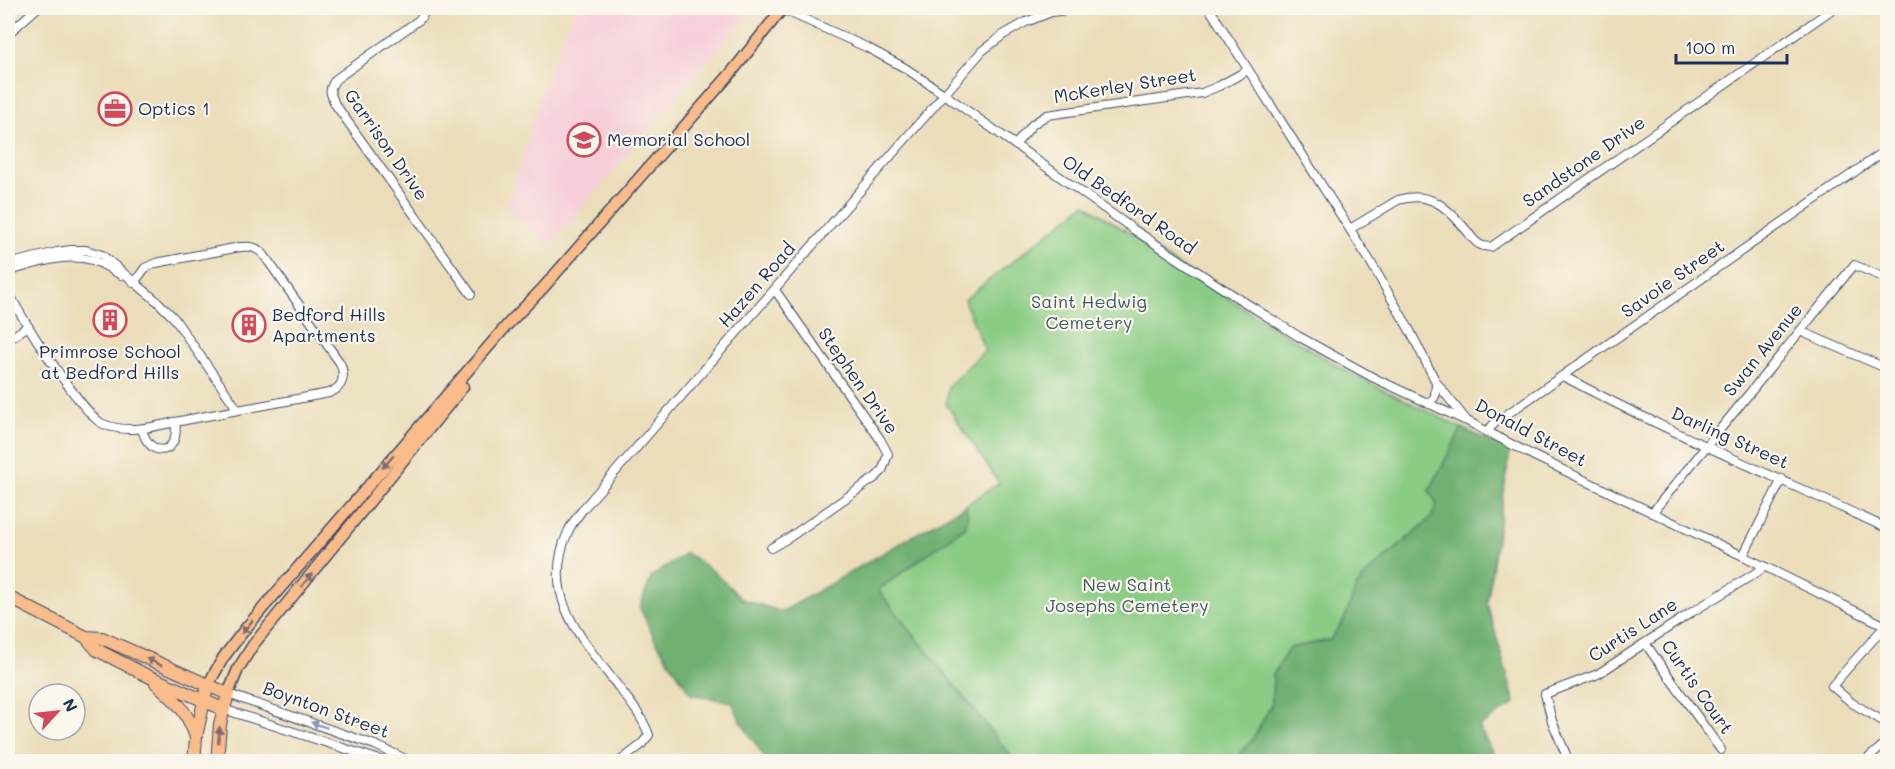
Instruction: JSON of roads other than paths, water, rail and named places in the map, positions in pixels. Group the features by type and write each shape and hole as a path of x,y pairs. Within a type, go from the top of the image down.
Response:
{"highway":[{"path":"8,597 86,636 102,638 228,694 223,709 217,762"},
{"path":"86,636 97,650 148,676 174,699 189,718 196,737"},
{"name":"Boynton Street","path":"148,676 223,709"},
{"path":"194,762 196,737 208,685"}],"main road":[{"path":"228,694 238,669 253,645 510,331 525,309 737,67 781,8"},
{"path":"208,685 223,658 245,629 508,324 525,309"}],"street":[{"path":"8,34 37,8"},
{"name":"Garrison Drive","path":"428,8 419,20 336,79 330,87 330,93 335,104 471,294"},
{"name":"Old Bedford Road","path":"781,8 888,59 944,94 1124,223 1239,299 1343,362 1467,421"},
{"name":"Hazen Road","path":"619,762 640,746 649,735 639,714 580,636 563,606 558,581 560,555 568,530 583,509 982,51 1003,34 1051,12 1076,9 1190,8"},
{"name":"Donald Street","path":"1209,8 1384,283 1436,382 1467,421 1886,626"},
{"name":"Sandstone Drive","path":"1350,229 1398,200 1422,198 1446,208 1474,240 1481,245 1491,247 1834,8"},
{"name":"McKerley Street","path":"1015,145 1033,124 1047,115 1202,93 1248,70"},
{"name":"Savoie Street","path":"1486,432 1496,422 1879,155"},
{"path":"8,290 28,326 92,416 100,423 119,429 142,429 329,393 338,388 343,380 344,374 340,363 260,249 248,247 156,264 146,268 134,283"},
{"path":"8,264 57,252 86,250 102,255 174,318 238,410"},
{"path":"8,271 78,257 100,263 134,283"},
{"name":"Swan Avenue","path":"1652,513 1854,265 1887,279"},
{"name":"Stephen Drive","path":"771,548 876,477 882,471 888,454 880,439 775,290"},
{"path":"8,340 28,326"},
{"path":"1800,331 1887,369"},
{"name":"Darling Street","path":"1563,376 1657,423 1884,527"},
{"path":"1429,404 1435,396 1436,382"},
{"path":"142,429 149,446 165,448 175,442 176,422"},
{"path":"1743,556 1782,479"},
{"name":"Curtis Lane","path":"1569,762 1552,721 1545,694 1598,674 1764,566"},
{"path":"1886,626 1832,686 1851,703 1887,724"},
{"name":"Curtis Court","path":"1646,644 1721,750"},
{"name":"Boynton Street","path":"228,694 375,745 412,762"},
{"name":"Boynton Street","path":"223,709 386,762"},
{"path":"1864,762 1887,741"}],"place":[{"name":"Optics 1","path":"115,109"},
{"name":"Memorial School","path":"584,140"},
{"name":"Primrose School at Bedford Hills","path":"110,320"},
{"name":"Bedford Hills Apartments","path":"249,325"}],"park label":[{"name":"Saint Hedwig Cemetery","path":"1089,312"},
{"name":"New Saint Josephs Cemetery","path":"1127,595"}]}
